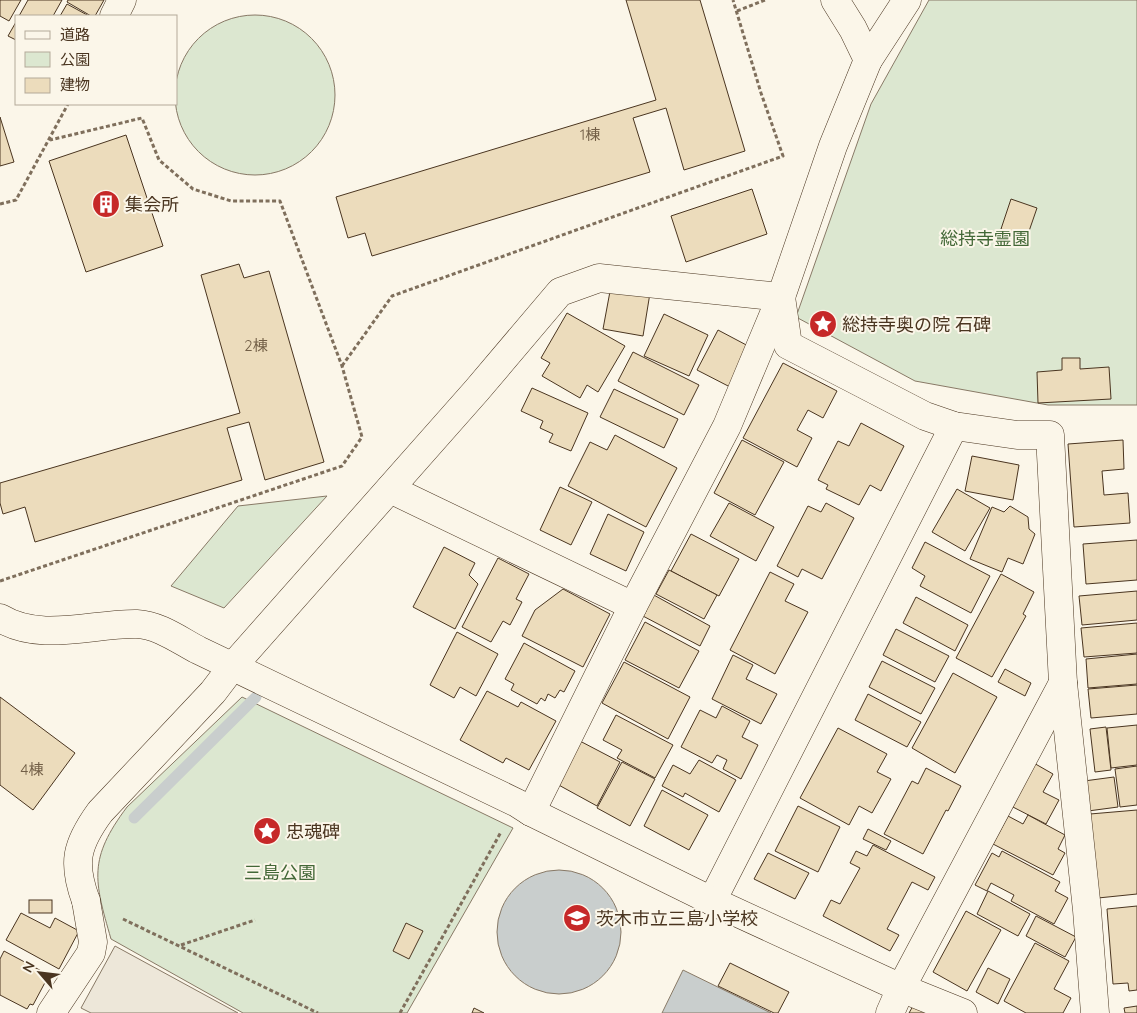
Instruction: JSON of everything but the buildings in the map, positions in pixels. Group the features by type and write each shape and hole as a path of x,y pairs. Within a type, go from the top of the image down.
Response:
{"street":[{"path":"114,15 122,0"},
{"path":"835,0 853,29 868,60"},
{"path":"524,808 727,426 781,297 834,146 868,60 907,0"},
{"path":"51,1013 91,953 93,942 86,901 79,882 77,866 78,853 92,823 111,798 213,692 232,667 477,390 560,292 599,278 781,297"},
{"path":"781,297 788,345 924,416 954,426 1017,435 1050,434 1063,683 1087,910 1095,1013"},
{"path":"712,901 954,426"},
{"path":"390,489 633,606"},
{"path":"0,618 9,624 44,631 139,624 160,629 232,667 712,901 901,988 963,1013"},
{"path":"890,1013 901,988 1063,683"}],"path":[{"path":"342,366 392,296 783,156 761,93 733,0"},
{"path":"737,11 765,0"},
{"path":"0,204 16,200 68,105"},
{"path":"0,581 342,466 362,437 342,366 280,201 231,201 193,189 159,160 142,118 50,140"},
{"path":"400,1013 524,808"},
{"path":"86,901 318,1013"},
{"path":"180,945 254,920"}],"green space":[{"name":"総持寺霊園","path":"929,0 1137,0 1137,405 1048,405 915,381 796,317 871,104"},
{"path":"239,16 271,16 293,24 306,33 326,57 335,87 335,103 332,118 326,133 317,146 293,166 271,174 239,174 217,166 193,146 184,133 176,111 175,105 178,105 178,72 184,57 204,33 217,24"},
{"path":"327,496 224,608 171,586 238,506"},
{"name":"三島公園","path":"242,697 513,828 407,1013 243,1013 111,939 101,901 98,870 100,856 114,825 127,807"}],"shaded area":[{"path":"559,870 583,875 603,888 616,908 621,932 616,956 603,976 583,989 559,994 535,989 515,976 502,956 497,932 502,908 515,888 535,875"},
{"path":"115,946 238,1013 91,1013 81,1008"},
{"path":"683,970 771,1013 662,1013"}],"waterway":[{"path":"134,818 256,697"}],"place":[{"name":"集会所","path":"106,204"},
{"name":"総持寺奥の院 石碑","path":"823,324"},
{"name":"忠魂碑","path":"267,831"},
{"name":"茨木市立三島小学校","path":"577,918"}]}
